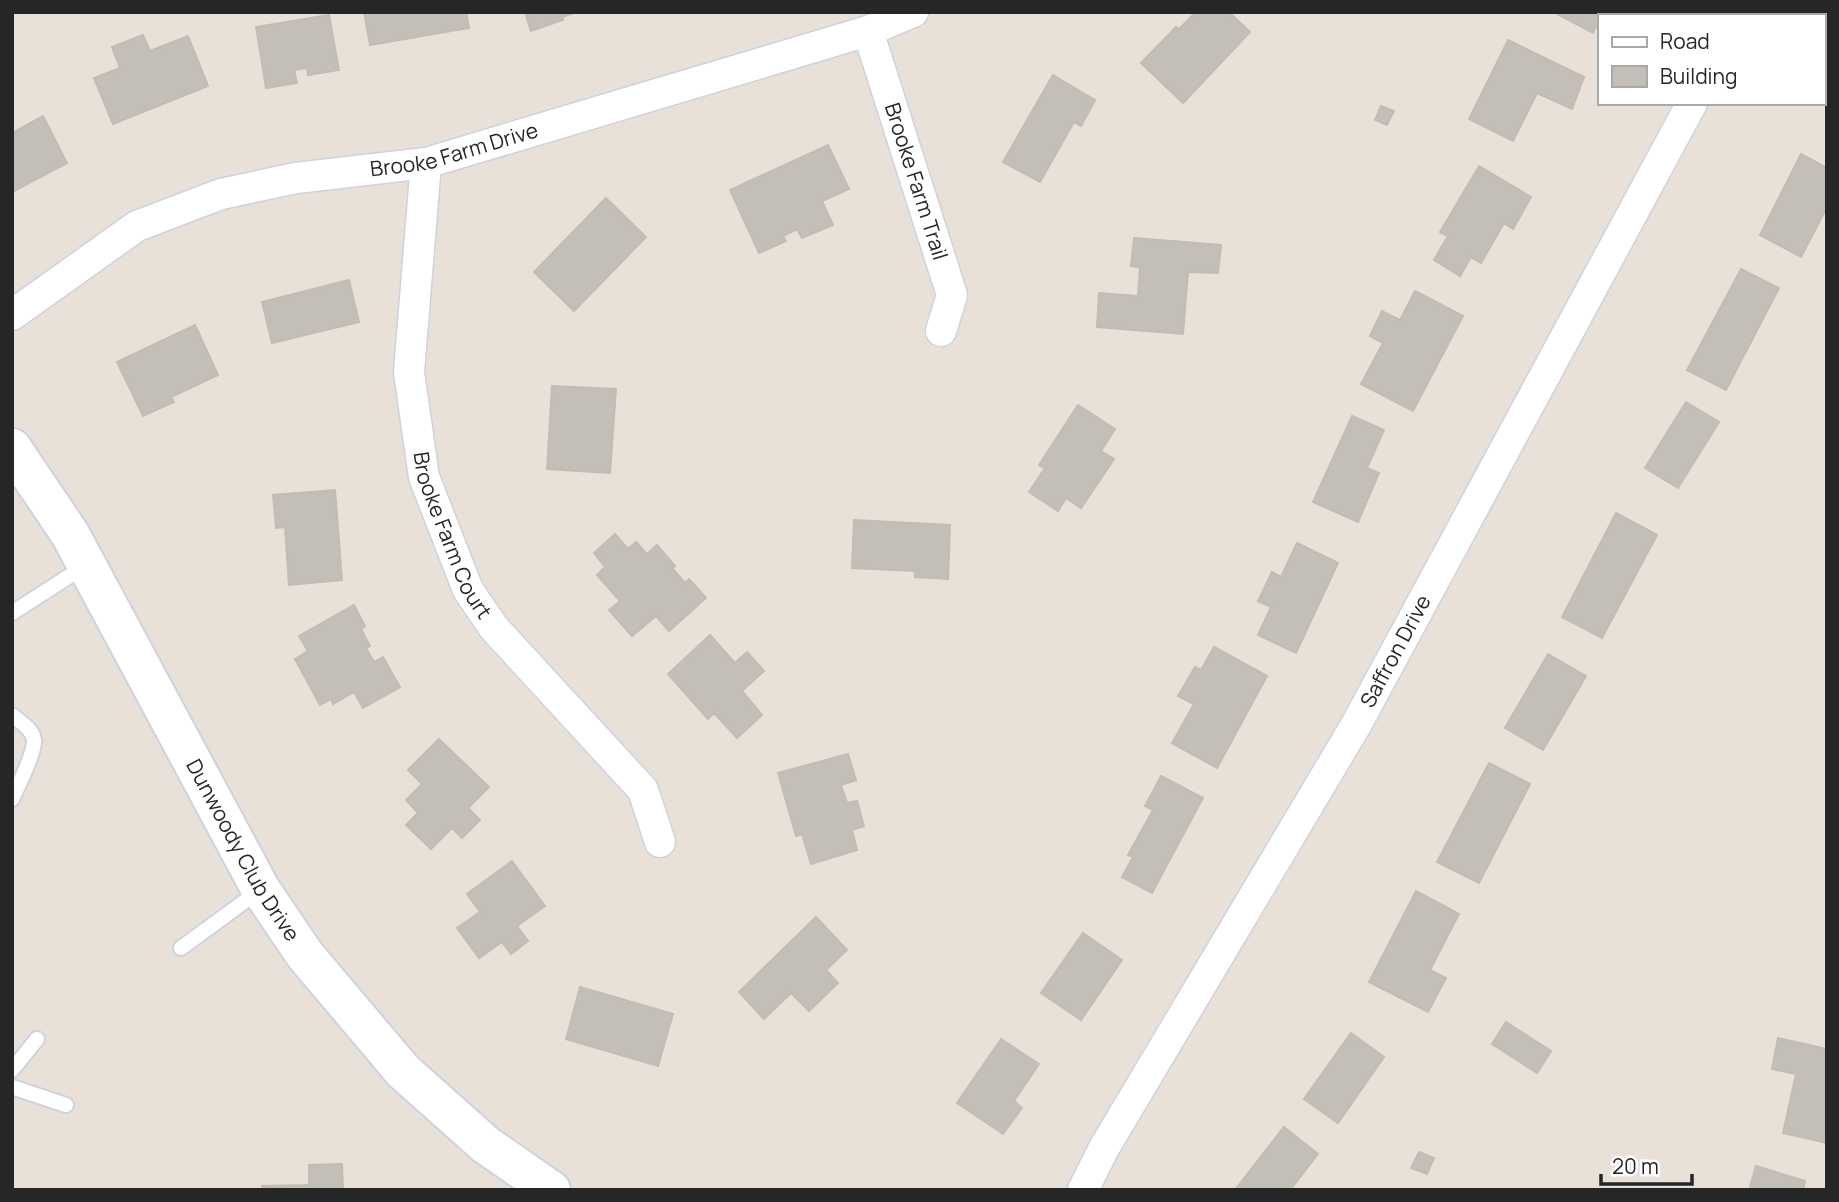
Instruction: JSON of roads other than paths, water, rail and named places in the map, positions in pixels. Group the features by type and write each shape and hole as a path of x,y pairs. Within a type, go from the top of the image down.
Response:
{"main road":[{"name":"Dunwoody Club Drive","path":"12,447 70,534 261,890 304,955 403,1071 486,1145 551,1190"}],"street":[{"name":"Brooke Farm Drive","path":"12,315 136,226 221,194 296,178 426,163 867,31 913,12"},
{"name":"Brooke Farm Trail","path":"867,31 952,295 941,331"},
{"name":"Saffron Drive","path":"1083,1190 1104,1148 1356,725 1691,105"},
{"name":"Brooke Farm Court","path":"426,163 410,372 424,477 468,590 494,628 643,790 660,842"}],"lane":[{"path":"12,613 86,565"},
{"path":"12,715 31,732 34,741 27,766 12,799"},
{"path":"181,948 261,890"},
{"path":"12,1070 37,1039"},
{"path":"12,1087 66,1105"}]}
